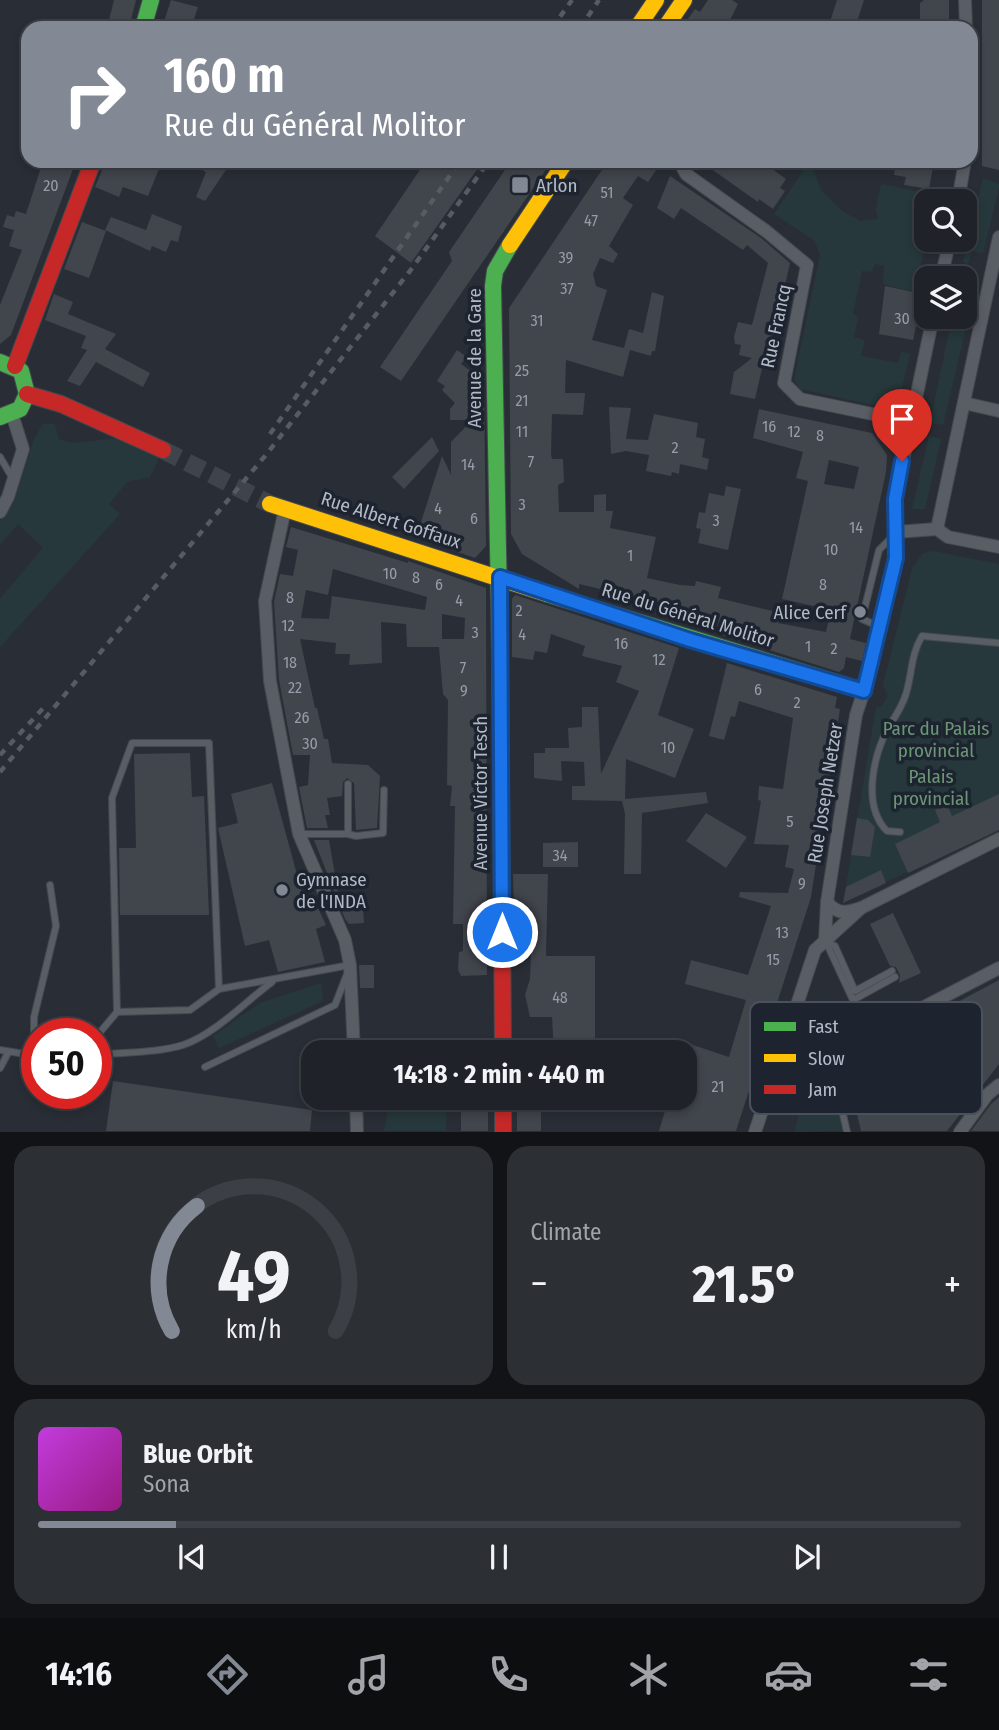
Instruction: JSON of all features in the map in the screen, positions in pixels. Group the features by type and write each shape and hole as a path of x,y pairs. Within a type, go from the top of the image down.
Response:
{"main road":[{"path":"145,21 150,0"},
{"path":"642,21 656,0"},
{"path":"670,21 684,0"},
{"path":"6,416 25,402 27,394 25,378 7,364 90,168"},
{"name":"Avenue de la Gare","path":"500,577 493,315 495,271 561,168"},
{"path":"27,394 61,404 163,450"},
{"name":"Rue Albert Goffaux","path":"277,506 500,577"},
{"name":"Rue du Général Molitor","path":"500,577 690,640 864,691"},
{"name":"Avenue Victor Tesch","path":"500,577 503,1040"},
{"path":"503,1110 503,1132"}],"street":[{"path":"965,0 965,21"},
{"name":"Rue Francq","path":"683,168 686,174 775,237 807,265 784,383 791,393 800,399 911,422"},
{"path":"960,189 964,168"},
{"path":"937,529 999,237"},
{"name":"Rue Joseph Netzer","path":"825,940 827,902 856,715 896,558 895,499 930,329"},
{"path":"964,403 999,411"},
{"path":"0,512 14,480 23,440 6,416"},
{"path":"277,506 265,614 270,681 299,834 340,926 350,965 353,1040"},
{"path":"896,533 937,529 948,537 999,547"},
{"name":"Rue Joseph Netzer","path":"797,1002 815,950 861,908 999,839"},
{"path":"827,902 834,910 845,913 861,908"},
{"path":"934,1002 999,968"},
{"path":"982,1102 999,1085"},
{"path":"356,1110 357,1132"},
{"name":"Rue Joseph Netzer","path":"755,1132 761,1114"},
{"path":"960,1132 973,1114"}],"lane":[{"path":"0,457 14,480"},
{"path":"880,627 862,619 879,550 896,533"},
{"path":"900,832 887,831 879,823 872,795 880,749 906,693 917,644 922,636 999,643"},
{"path":"112,1018 117,1012 111,798 132,743 209,743 219,989"},
{"path":"348,784 348,834"},
{"path":"299,834 356,836 383,833 384,790"},
{"path":"34,1018 56,926 50,885"},
{"path":"825,940 835,946 855,990 893,974"},
{"path":"117,1012 190,1010 219,989 350,965"},
{"path":"205,1067 334,1008 350,965"},
{"path":"112,1054 164,1049 186,1044 205,1034 274,981"},
{"path":"0,1068 4,1051"},
{"path":"843,1114 847,1132"}],"green space":[{"path":"805,168 813,168 821,190 842,211 860,221 878,219 876,209 881,184 914,191 914,252 923,252 920,266 914,266 914,292 883,284 884,266 875,264 871,272 862,271 853,314 858,317 854,337 865,340 861,356 898,363 901,352 910,354 902,388 878,406 800,389 794,379 820,255 815,241 774,214"},
{"path":"983,178 999,184 983,253 972,252 977,252 977,203"},
{"path":"965,252 972,252 968,264 963,262"},
{"path":"950,329 966,329 943,425 930,423"},
{"path":"43,424 55,424 59,439 72,443 120,438 159,458 150,477 127,482 109,504 120,514 0,647 0,599 43,548 18,524 0,545 0,521 14,502 34,439"},
{"path":"929,436 941,439 925,509 912,509"},
{"name":"Palais provincial","path":"932,551 999,564 999,830 846,900 844,897 876,708 882,706 888,696 883,685 912,569 922,554"},
{"path":"321,983 323,1001 219,1048 213,1036 260,1003"},
{"path":"388,1110 447,1110 446,1131 384,1131"},
{"path":"798,1114 841,1114 845,1131 795,1132"}],"building":[{"path":"114,0 136,0 131,21 109,21"},
{"path":"171,0 198,7 193,21 164,21"},
{"path":"708,0 732,0 738,4 730,21 687,21 695,9 700,12"},
{"path":"837,0 864,0 857,21 830,21"},
{"path":"924,0 949,0 949,21 920,21 920,3"},
{"path":"982,0 999,0 999,170 982,166"},
{"path":"41,168 73,168 11,335 0,344 0,305 22,250 9,246 14,230 3,227 7,215 14,217 16,211 26,214"},
{"path":"103,168 159,168 148,196 123,187 119,197 95,187"},
{"path":"198,168 227,168 205,201 196,197 206,172"},
{"path":"421,168 478,168 411,263 375,236"},
{"path":"506,168 547,168 401,381 380,367 452,261 449,252"},
{"path":"603,168 658,168 648,182 638,176 623,198 633,205 609,246 618,254 613,263 600,258 593,274 596,286 607,290 592,340 624,348 629,329 643,333 652,292 664,296 655,351 652,351 651,356 630,350 623,377 566,360 565,393 585,393 583,415 552,414 551,455 552,459 563,459 564,482 558,485 559,512 594,512 594,495 606,494 606,511 613,511 610,528 656,537 647,578 680,585 695,586 696,581 721,587 718,598 781,613 778,623 826,632 831,610 782,599 808,481 796,478 803,452 753,438 759,409 872,433 887,455 886,472 850,639 866,643 862,661 846,657 844,668 839,672 687,624 690,610 579,584 579,589 522,554 511,534 509,308","holes":["829,460 859,467 854,489 824,484"]},
{"path":"710,168 771,168 786,179 780,188 785,191 773,209 759,199 758,202"},
{"path":"895,168 933,168 929,189 904,185 906,177 894,175"},
{"path":"670,176 761,238 790,263 768,361 764,360 755,399 730,394 734,372 752,358 739,355 741,345 735,344 734,337 738,322 752,325 768,263 747,245 743,250 681,208 674,219 657,208"},
{"path":"152,214 182,226 178,242 171,240 166,252 152,246 150,251 105,230 111,217 146,230"},
{"path":"82,222 106,231 89,278 64,269"},
{"path":"885,286 914,292 915,329 913,340 879,334"},
{"path":"54,294 73,302 68,314 116,334 105,349 150,373 143,387 96,362 80,386 67,381 87,350 81,348 86,336 45,320"},
{"path":"457,350 467,357 461,364 475,374 475,382 484,382 486,546 475,558 416,538 442,456 451,475 451,442 472,420 450,420 450,409 455,403 442,390 445,386 437,381"},
{"path":"609,407 631,408 626,439 648,440 654,414 698,423 696,437 705,439 702,457 709,459 707,470 680,464 679,474 672,472 671,476 646,471 649,455 626,451 611,454"},
{"path":"432,437 439,451 404,489 392,477"},
{"path":"726,486 741,489 728,550 698,543 701,529 696,528 699,512 705,513 709,493 724,496"},
{"path":"291,527 408,561 486,588 487,975 461,976 458,970 459,952 463,951 463,924 453,924 455,806 450,806 452,786 447,785 448,700 443,694 439,647 407,647 406,624 381,622 382,663 349,665 350,654 335,654 336,643 300,639 315,708 324,739 328,739 332,763 368,765 380,776 377,828 356,830 354,783 347,778 343,782 342,796 327,798 330,815 325,815 328,828 307,828 299,787 308,785 310,755 293,755 279,680 274,602 280,574 293,576 298,550 286,547","holes":["333,569 427,597 425,610 332,596 329,619 301,618 306,590 328,595","442,614 465,618 464,639 442,639"]},
{"path":"515,595 679,648 658,715 694,729 675,778 626,759 625,799 706,792 708,803 642,813 641,874 624,874 625,814 622,801 572,800 572,786 585,786 584,762 561,761 562,781 534,778 534,753 545,753 545,748 569,748 568,728 582,727 582,707 598,707 601,774 639,691 616,682 622,666 582,656 585,646 551,634 547,653 535,651 533,660 512,657 512,599"},
{"path":"727,663 837,697 835,708 840,709 811,897 777,1002 750,1002 750,1087 736,1131 659,1131 665,1110 697,1110 697,1046 729,1057 746,1000 685,984 691,960 748,975 771,906 739,897 740,892 788,893 794,869 785,867 789,845 754,844 761,801 758,800 759,786 783,789 793,718 739,701 724,740 709,736"},
{"path":"190,753 192,797 204,796 209,915 120,915 119,848 136,848 134,754"},
{"name":"Gymnase de l'INDA","path":"272,783 307,911 318,908 326,925 316,929 325,962 278,972 269,940 245,946 218,828 238,823 231,794"},
{"name":"Palais provincial","path":"999,794 999,830 908,873 895,844 940,822 935,810 947,805 952,816"},
{"path":"706,813 747,837 726,868 686,841"},
{"path":"857,818 868,820 875,827 870,857 851,855"},
{"path":"314,840 329,840 338,892 353,892 354,908 363,908 364,923 349,924 345,919"},
{"path":"578,842 578,867 543,867 543,843"},
{"path":"881,870 886,883 843,903 846,887"},
{"path":"513,874 548,874 546,956 595,956 595,1040 553,1040 552,1017 530,1017 525,995 530,979 531,952 515,952"},
{"path":"893,913 921,973 899,983 900,975 896,967 890,966 870,924"},
{"path":"359,965 374,965 374,988 360,988"},
{"path":"999,980 999,1064 982,1086 982,1002 958,1002"},
{"path":"113,1081 312,1110 310,1131 106,1131 109,1109 112,1109"},
{"path":"999,1097 999,1131 971,1131 991,1104"},
{"path":"461,1110 488,1110 488,1131 461,1131"},
{"path":"517,1110 541,1110 541,1131 517,1131"},
{"path":"857,1114 960,1114 947,1131 861,1131"}],"tunnel":[{"path":"163,450 270,504"}],"railway":[{"path":"557,21 572,0"},
{"path":"585,21 599,0"},
{"path":"270,434 455,168"},
{"path":"0,772 265,456 410,271 484,168"},
{"path":"0,755 47,704"}],"traffic: fast":[{"path":"145,21 151,0"},
{"path":"500,654 493,286 495,271 510,245"},
{"path":"0,362 21,371 27,394 20,409 0,417"},
{"path":"547,594 864,691"}],"traffic: slow":[{"path":"642,21 656,0"},
{"path":"670,21 684,0"},
{"path":"510,245 561,168"},
{"path":"270,504 547,594"}],"traffic: jam":[{"path":"15,366 90,168"},
{"path":"27,394 61,404 163,450"},
{"path":"500,654 503,1040"},
{"path":"503,1110 503,1132"}],"place":[{"name":"Arlon","path":"520,185"},
{"name":"Alice Cerf","path":"860,612"},
{"name":"Gymnase de l'INDA","path":"282,890"}],"route":[{"path":"502,932 500,577 690,640 864,691 896,558 895,499 902,461"}],"park label":[{"name":"Parc du Palais provincial","path":"936,739"}]}
